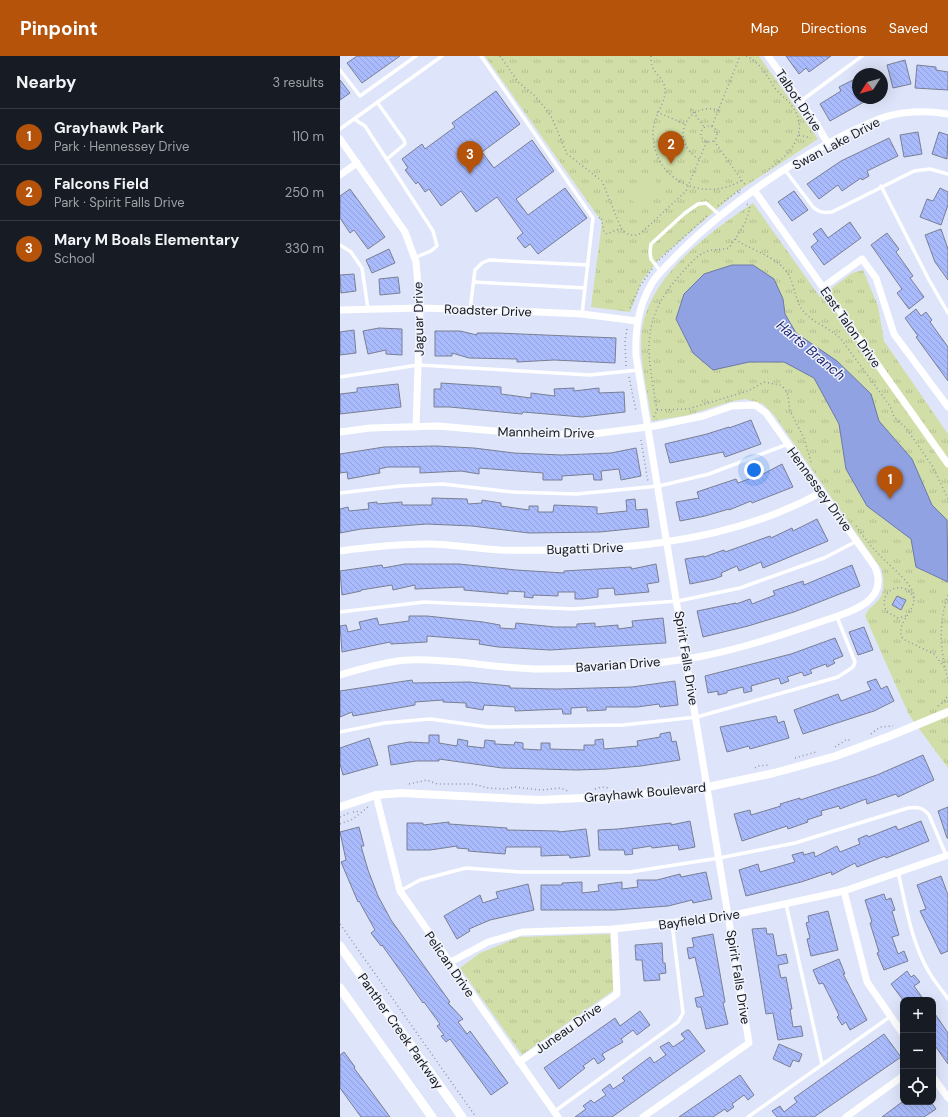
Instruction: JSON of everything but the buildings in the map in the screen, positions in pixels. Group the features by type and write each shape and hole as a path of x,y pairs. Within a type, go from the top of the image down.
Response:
{"main road":[{"name":"Panther Creek Parkway","path":"340,946 462,1117"},
{"name":"Panther Creek Parkway","path":"340,988 432,1117"}],"street":[{"name":"Talbot Drive","path":"768,56 801,101 828,144"},
{"name":"Swan Lake Drive","path":"754,190 828,144 880,119 908,113 935,112 948,114"},
{"name":"Jaguar Drive","path":"340,139 405,232 414,258 420,308 416,426"},
{"path":"340,175 357,163"},
{"name":"Spirit Falls Drive","path":"643,1117 749,1042 639,370 636,350 637,320 643,300 653,282 662,272 693,240 754,190"},
{"name":"East Talon Drive","path":"754,190 948,464"},
{"path":"823,287 862,259 876,278 894,334 948,407"},
{"name":"Roadster Drive","path":"340,310 420,308 582,314 637,320"},
{"name":"Mannheim Drive","path":"340,432 370,428 438,426 520,433 585,435 703,416 732,406 749,404"},
{"name":"Hennessey Drive","path":"749,404 761,408 788,444 875,567 878,574 879,584"},
{"name":"Bugatti Drive","path":"340,551 391,545 429,544 499,550 610,548 668,542 722,530 766,517 800,505 822,492"},
{"name":"Bavarian Drive","path":"340,675 407,660 466,662 539,669 614,667 687,658 769,640 851,611 867,602 874,595 879,584"},
{"name":"Grayhawk Boulevard","path":"340,807 376,795 401,793 540,800 627,796 708,787 774,773 836,756 890,736 946,711"},
{"name":"Pelican Drive","path":"376,795 400,891 449,963 557,1114"},
{"name":"Bayfield Drive","path":"449,963 488,942 522,932 614,929 729,916 844,891 947,855"},
{"path":"844,891 867,982 902,1033"},
{"name":"Juneau Drive","path":"519,1062 617,994 614,929"},
{"path":"846,1117 900,1078"},
{"path":"936,1081 948,1098"}],"lane":[{"path":"340,70 360,96 416,56"},
{"path":"340,129 442,56"},
{"path":"481,56 593,219 582,314"},
{"path":"801,101 862,56"},
{"path":"377,102 404,140 405,144 387,160"},
{"path":"354,119 365,126 416,202 436,239 437,246 434,249 414,258"},
{"path":"785,170 813,208 819,212 832,212 881,186 914,171 930,169 948,174"},
{"path":"881,186 948,313"},
{"path":"662,272 651,259 651,244 685,213 698,204 706,203 722,216"},
{"path":"340,246 351,252 362,268 368,309"},
{"path":"470,310 478,266 489,260 588,265"},
{"path":"474,282 585,288"},
{"path":"340,377 418,365 590,376 639,370"},
{"path":"340,493 400,486 443,484 514,492 576,494 659,486 709,474 788,444"},
{"path":"340,612 424,602 572,609 678,601 740,588 824,558 857,541"},
{"path":"340,732 384,723 430,719 488,727 623,725 696,717 838,677 853,666 855,662 836,616"},
{"path":"400,891 420,880 466,868 520,872 630,872 720,858 795,843 908,808 918,807 925,810 929,815 947,855"},
{"path":"898,872 920,954 928,971 948,999"},
{"path":"786,904 822,1064"},
{"path":"557,1114 678,1022 683,1013 672,923"},
{"path":"748,1117 891,1016"}],"path":[{"path":"500,56 519,83 534,95 546,109 552,118 567,154 602,181 621,228 630,235 641,232 683,195 689,186 707,141"},
{"path":"651,56 652,66 660,76 665,88 664,98 657,112 653,129 656,153 669,173 689,186 704,190 720,190 742,180"},
{"path":"712,126 740,56"},
{"path":"746,56 756,62 777,91 793,107 800,126 799,135 796,142 784,157 767,171"},
{"path":"700,159 690,152 684,141 683,135 685,124 694,113 708,108 719,110"},
{"path":"691,109 705,128"},
{"path":"657,112 685,124"},
{"path":"705,128 712,126"},
{"path":"712,126 718,133 714,141"},
{"path":"705,128 702,135 707,141"},
{"path":"799,135 811,138"},
{"path":"707,141 714,141"},
{"path":"714,141 746,186"},
{"path":"657,410 648,346 649,333 654,312 672,285 695,260 707,252 729,248 745,223 750,208 738,191 751,182"},
{"path":"593,219 601,217 604,232 607,234 621,228"},
{"path":"735,239 745,246 769,256 786,271 792,280 798,303 805,314 832,329 841,339 890,406 894,417 906,428 933,467 948,499"},
{"path":"906,616 898,618 887,612 884,604 886,596 891,590 899,588 910,593 914,600"},
{"path":"948,595 941,619 940,634 942,657 948,680"},
{"path":"933,709 945,701 948,695"},
{"path":"866,736 880,727 894,726"},
{"path":"834,748 847,739 851,741 856,740"},
{"path":"794,759 799,756 819,752"},
{"path":"752,770 758,766 770,765"},
{"path":"403,785 427,780 437,784 473,784 488,788 506,789 514,787 541,790 560,788 568,791"},
{"path":"593,789 601,787 611,789"},
{"path":"340,824 368,807"},
{"path":"340,817 356,811 360,813"},
{"path":"340,924 476,1117"}],"green space":[{"path":"485,56 759,56 818,139 738,191 659,259 642,281 630,312 591,307 602,222"},
{"path":"651,176 664,190 642,211 629,197"},
{"path":"753,203 820,297 852,273 863,270 878,306 884,341 948,434 948,768 909,715 865,616 882,593 882,570 774,415 763,404 745,399 729,402 689,415 652,421 643,371 641,342 644,320 652,299 664,279 680,261 716,229"},
{"path":"610,934 614,990 522,1055 460,968 480,953 519,937"}],"water":[{"name":"Harts Branch","path":"732,265 753,265 774,279 783,299 785,314 796,333 837,361 871,394 879,421 912,459 932,505 947,520 948,582 916,567 911,539 867,506 846,469 839,424 814,378 784,362 749,362 713,370 693,353 676,319 684,294 704,274"}],"place":[{"name":"Falcons Field","path":"671,164"},
{"name":"Mary M Boals Elementary","path":"470,174"},
{"name":"Grayhawk Park","path":"890,499"}]}
